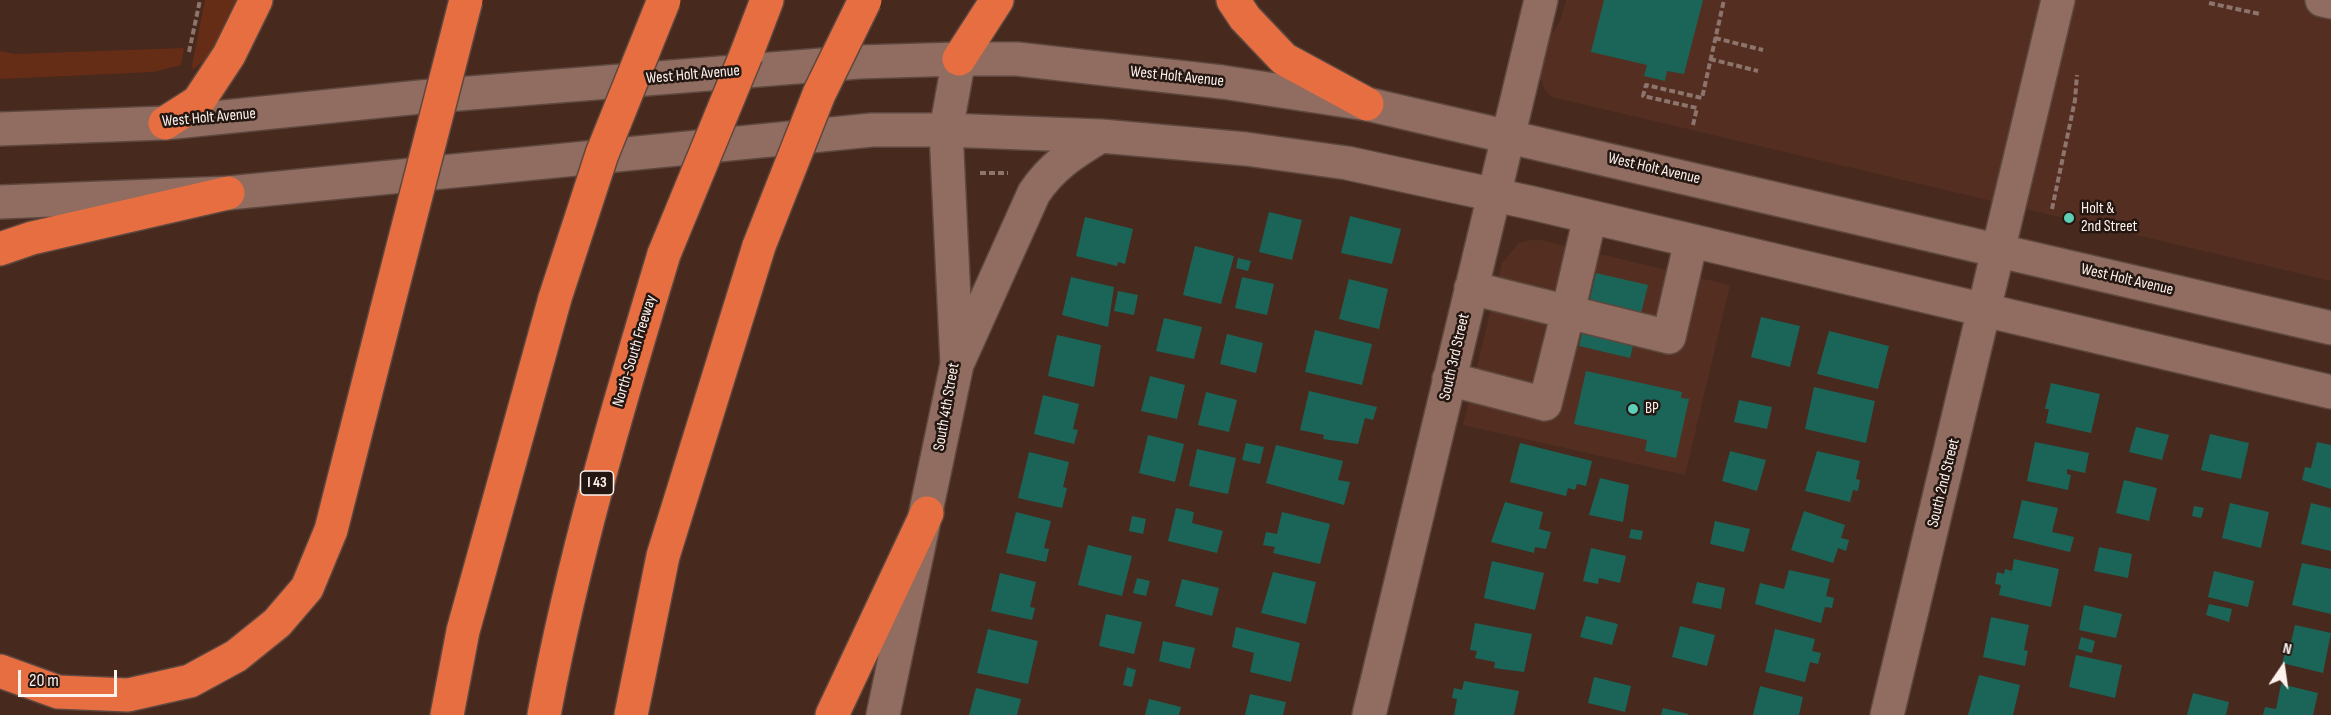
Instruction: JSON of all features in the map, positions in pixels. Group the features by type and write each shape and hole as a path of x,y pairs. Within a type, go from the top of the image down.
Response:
{"highway":[{"path":"165,123 198,102 230,55 256,0"},
{"path":"0,671 58,692 128,695 190,681 236,656 277,623 307,588 331,530 466,0"},
{"path":"447,715 463,631 555,298 602,154 664,0"},
{"name":"North-South Freeway","path":"544,715 563,614 601,466 664,254 767,0"},
{"path":"631,715 663,556 759,246 819,94 865,0"},
{"path":"959,59 997,0"},
{"path":"1233,0 1245,18 1284,58 1367,104"},
{"path":"0,249 32,238 228,193"},
{"path":"832,715 927,513"}],"street":[{"name":"South 3rd Street","path":"1369,715 1541,0"},
{"name":"South 2nd Street","path":"1887,715 1986,310 2058,0"},
{"path":"2322,0 2331,2"},
{"name":"South 4th Street","path":"883,715 957,364 946,130 959,59"},
{"name":"West Holt Avenue","path":"0,129 165,123 431,96 859,62 1017,59 1233,84 1367,104 2331,328"},
{"path":"0,202 228,193 872,130 946,130 1101,136 1246,149 1347,163 1590,217 2331,392"},
{"path":"957,364 1034,193 1044,178 1066,156 1101,136"},
{"path":"1449,379 1545,404 1590,217"},
{"path":"1471,288 1669,337 1691,241"}],"path":[{"path":"188,62 200,0"},
{"path":"1693,125 1696,108 1643,96 1646,85 1702,98 1724,0"},
{"path":"2209,3 2260,15"},
{"path":"1715,38 1763,50"},
{"path":"1710,59 1758,71"},
{"path":"2052,209 2075,100 2077,66"},
{"path":"976,172 1014,173"}],"shaded area":[{"path":"205,0 241,0 213,52 193,70 192,65"},
{"path":"1566,0 2331,0 2331,281 1552,97 1545,90 1540,78 1547,42 1561,19"},
{"path":"184,48 181,65 154,72 0,79 0,51 15,54"},
{"path":"1536,239 1730,285 1685,475 1463,425 1502,263 1519,243"}],"building":[{"path":"1604,0 1703,0 1684,74 1667,71 1665,81 1644,76 1647,65 1591,52"},
{"path":"1269,212 1302,220 1292,260 1259,252"},
{"path":"1350,216 1401,229 1392,264 1341,253"},
{"path":"1085,217 1133,229 1125,264 1118,262 1117,266 1076,256"},
{"path":"1195,246 1234,256 1221,304 1183,295"},
{"path":"1238,258 1251,261 1248,271 1236,268"},
{"path":"1596,273 1648,285 1630,358 1579,346"},
{"path":"1071,277 1114,287 1108,327 1062,315"},
{"path":"1242,277 1274,284 1267,315 1235,308"},
{"path":"1349,279 1388,289 1379,329 1339,319"},
{"path":"1118,291 1138,295 1134,315 1114,311"},
{"path":"1761,317 1800,326 1790,367 1751,357"},
{"path":"1164,318 1202,327 1194,359 1156,351"},
{"path":"1315,330 1372,344 1362,385 1305,372"},
{"path":"1829,331 1889,346 1878,389 1817,374"},
{"path":"1227,334 1263,343 1256,373 1220,364"},
{"path":"1057,335 1101,345 1094,387 1048,376"},
{"path":"1586,371 1682,392 1681,398 1689,399 1676,458 1645,451 1647,440 1574,424"},
{"path":"1150,376 1185,385 1177,419 1141,411"},
{"path":"2051,383 2100,394 2091,433 2046,423 2049,409 2045,409"},
{"path":"1814,387 1875,401 1866,443 1805,429"},
{"path":"1309,391 1377,407 1373,420 1365,418 1358,444 1323,439 1324,435 1300,430"},
{"path":"1206,392 1237,400 1229,432 1198,425"},
{"path":"1043,395 1079,404 1073,429 1078,430 1074,444 1034,434"},
{"path":"1739,400 1772,407 1767,429 1734,422"},
{"path":"2136,427 2169,435 2162,460 2129,452"},
{"path":"2210,434 2249,443 2241,479 2201,470"},
{"path":"1148,435 1184,444 1175,482 1139,473"},
{"path":"2035,442 2089,453 2085,473 2067,469 2067,474 2071,475 2068,490 2027,481"},
{"path":"2317,442 2331,445 2331,489 2302,480 2305,467 2311,468"},
{"path":"1246,443 1264,447 1260,464 1242,460"},
{"path":"1520,443 1592,461 1586,486 1577,484 1575,490 1568,488 1566,496 1510,482"},
{"path":"1276,445 1343,461 1338,480 1350,482 1344,505 1266,483"},
{"path":"1197,449 1236,458 1228,494 1189,486"},
{"path":"1730,451 1766,460 1757,491 1722,481"},
{"path":"1817,451 1860,461 1856,479 1860,480 1858,491 1853,490 1850,502 1805,491"},
{"path":"1029,452 1069,462 1063,487 1067,488 1062,508 1018,498"},
{"path":"1600,478 1629,485 1623,522 1589,515"},
{"path":"2124,480 2157,488 2149,521 2116,513"},
{"path":"2022,500 2058,508 2052,532 2074,537 2070,552 2013,538"},
{"path":"1505,502 1543,512 1539,529 1551,532 1546,549 1535,547 1534,553 1491,542"},
{"path":"2230,503 2269,512 2261,548 2222,538"},
{"path":"2311,503 2331,508 2331,551 2301,544"},
{"path":"2194,506 2204,508 2201,518 2192,516"},
{"path":"1176,508 1194,512 1192,523 1223,531 1217,553 1168,541"},
{"path":"1804,511 1845,525 1841,538 1849,540 1846,551 1838,548 1833,563 1791,550"},
{"path":"1016,512 1051,521 1044,548 1049,549 1046,562 1006,553"},
{"path":"1282,512 1330,524 1320,564 1273,553 1275,547 1263,545 1266,532 1277,534"},
{"path":"1132,516 1146,519 1143,534 1129,531"},
{"path":"1715,521 1750,529 1744,552 1710,544"},
{"path":"1631,529 1643,531 1641,540 1629,538"},
{"path":"1088,545 1132,556 1122,596 1078,585"},
{"path":"2099,547 2132,554 2128,578 2094,571"},
{"path":"1591,548 1626,556 1620,583 1599,578 1598,584 1583,581"},
{"path":"2014,559 2059,569 2051,607 1999,595 2001,585 1995,584 1997,572 2004,574 2005,569 2012,571"},
{"path":"1492,561 1544,573 1535,610 1484,598"},
{"path":"2302,563 2331,569 2331,614 2292,605"},
{"path":"1789,570 1830,579 1826,596 1834,598 1832,608 1825,607 1821,623 1755,604 1760,583 1784,589"},
{"path":"2214,571 2254,581 2248,607 2208,597"},
{"path":"1273,572 1316,582 1306,624 1261,613"},
{"path":"1000,573 1036,582 1030,607 1035,608 1032,620 991,611"},
{"path":"1137,578 1150,581 1146,596 1133,593"},
{"path":"1182,579 1219,588 1212,616 1175,606"},
{"path":"1697,582 1725,588 1721,609 1692,603"},
{"path":"2209,604 2232,609 2229,622 2206,615"},
{"path":"2084,605 2122,614 2116,638 2079,630"},
{"path":"1106,614 1142,622 1134,654 1099,646"},
{"path":"1586,616 1618,624 1612,645 1580,637"},
{"path":"1991,617 2029,625 2024,650 2028,651 2025,666 1983,657"},
{"path":"1475,623 1532,634 1524,672 1494,668 1495,662 1475,658 1477,651 1470,650"},
{"path":"2295,625 2331,633 2323,673 2282,663 2286,650 2289,650"},
{"path":"1680,626 1715,635 1707,666 1672,657"},
{"path":"1236,627 1300,643 1291,682 1250,672 1254,653 1232,647"},
{"path":"988,629 1038,641 1028,684 977,673"},
{"path":"1775,629 1815,639 1812,651 1821,653 1818,664 1810,662 1805,682 1765,672"},
{"path":"2081,637 2095,641 2092,653 2078,649"},
{"path":"1163,641 1195,648 1190,669 1159,661"},
{"path":"2076,655 2122,665 2115,698 2069,687"},
{"path":"1127,667 1136,670 1132,687 1123,685"},
{"path":"1979,675 2020,685 2013,715 1968,715"},
{"path":"1594,677 1631,686 1625,712 1588,703"},
{"path":"1464,681 1519,691 1514,715 1454,715 1457,699 1452,698 1454,688 1462,690"},
{"path":"2281,684 2318,693 2313,715 2263,715 2265,707 2276,709"},
{"path":"1760,686 1803,697 1799,715 1753,715"},
{"path":"976,688 1021,699 1017,715 969,715"},
{"path":"2193,693 2229,702 2226,715 2187,715"},
{"path":"1250,694 1286,702 1283,715 1245,715"},
{"path":"1149,699 1181,707 1179,715 1145,715"},
{"path":"1663,708 1688,714 1688,715 1661,715"}],"place":[{"name":"Holt & 2nd Street","path":"2069,218"},
{"name":"BP","path":"1633,409"}]}
